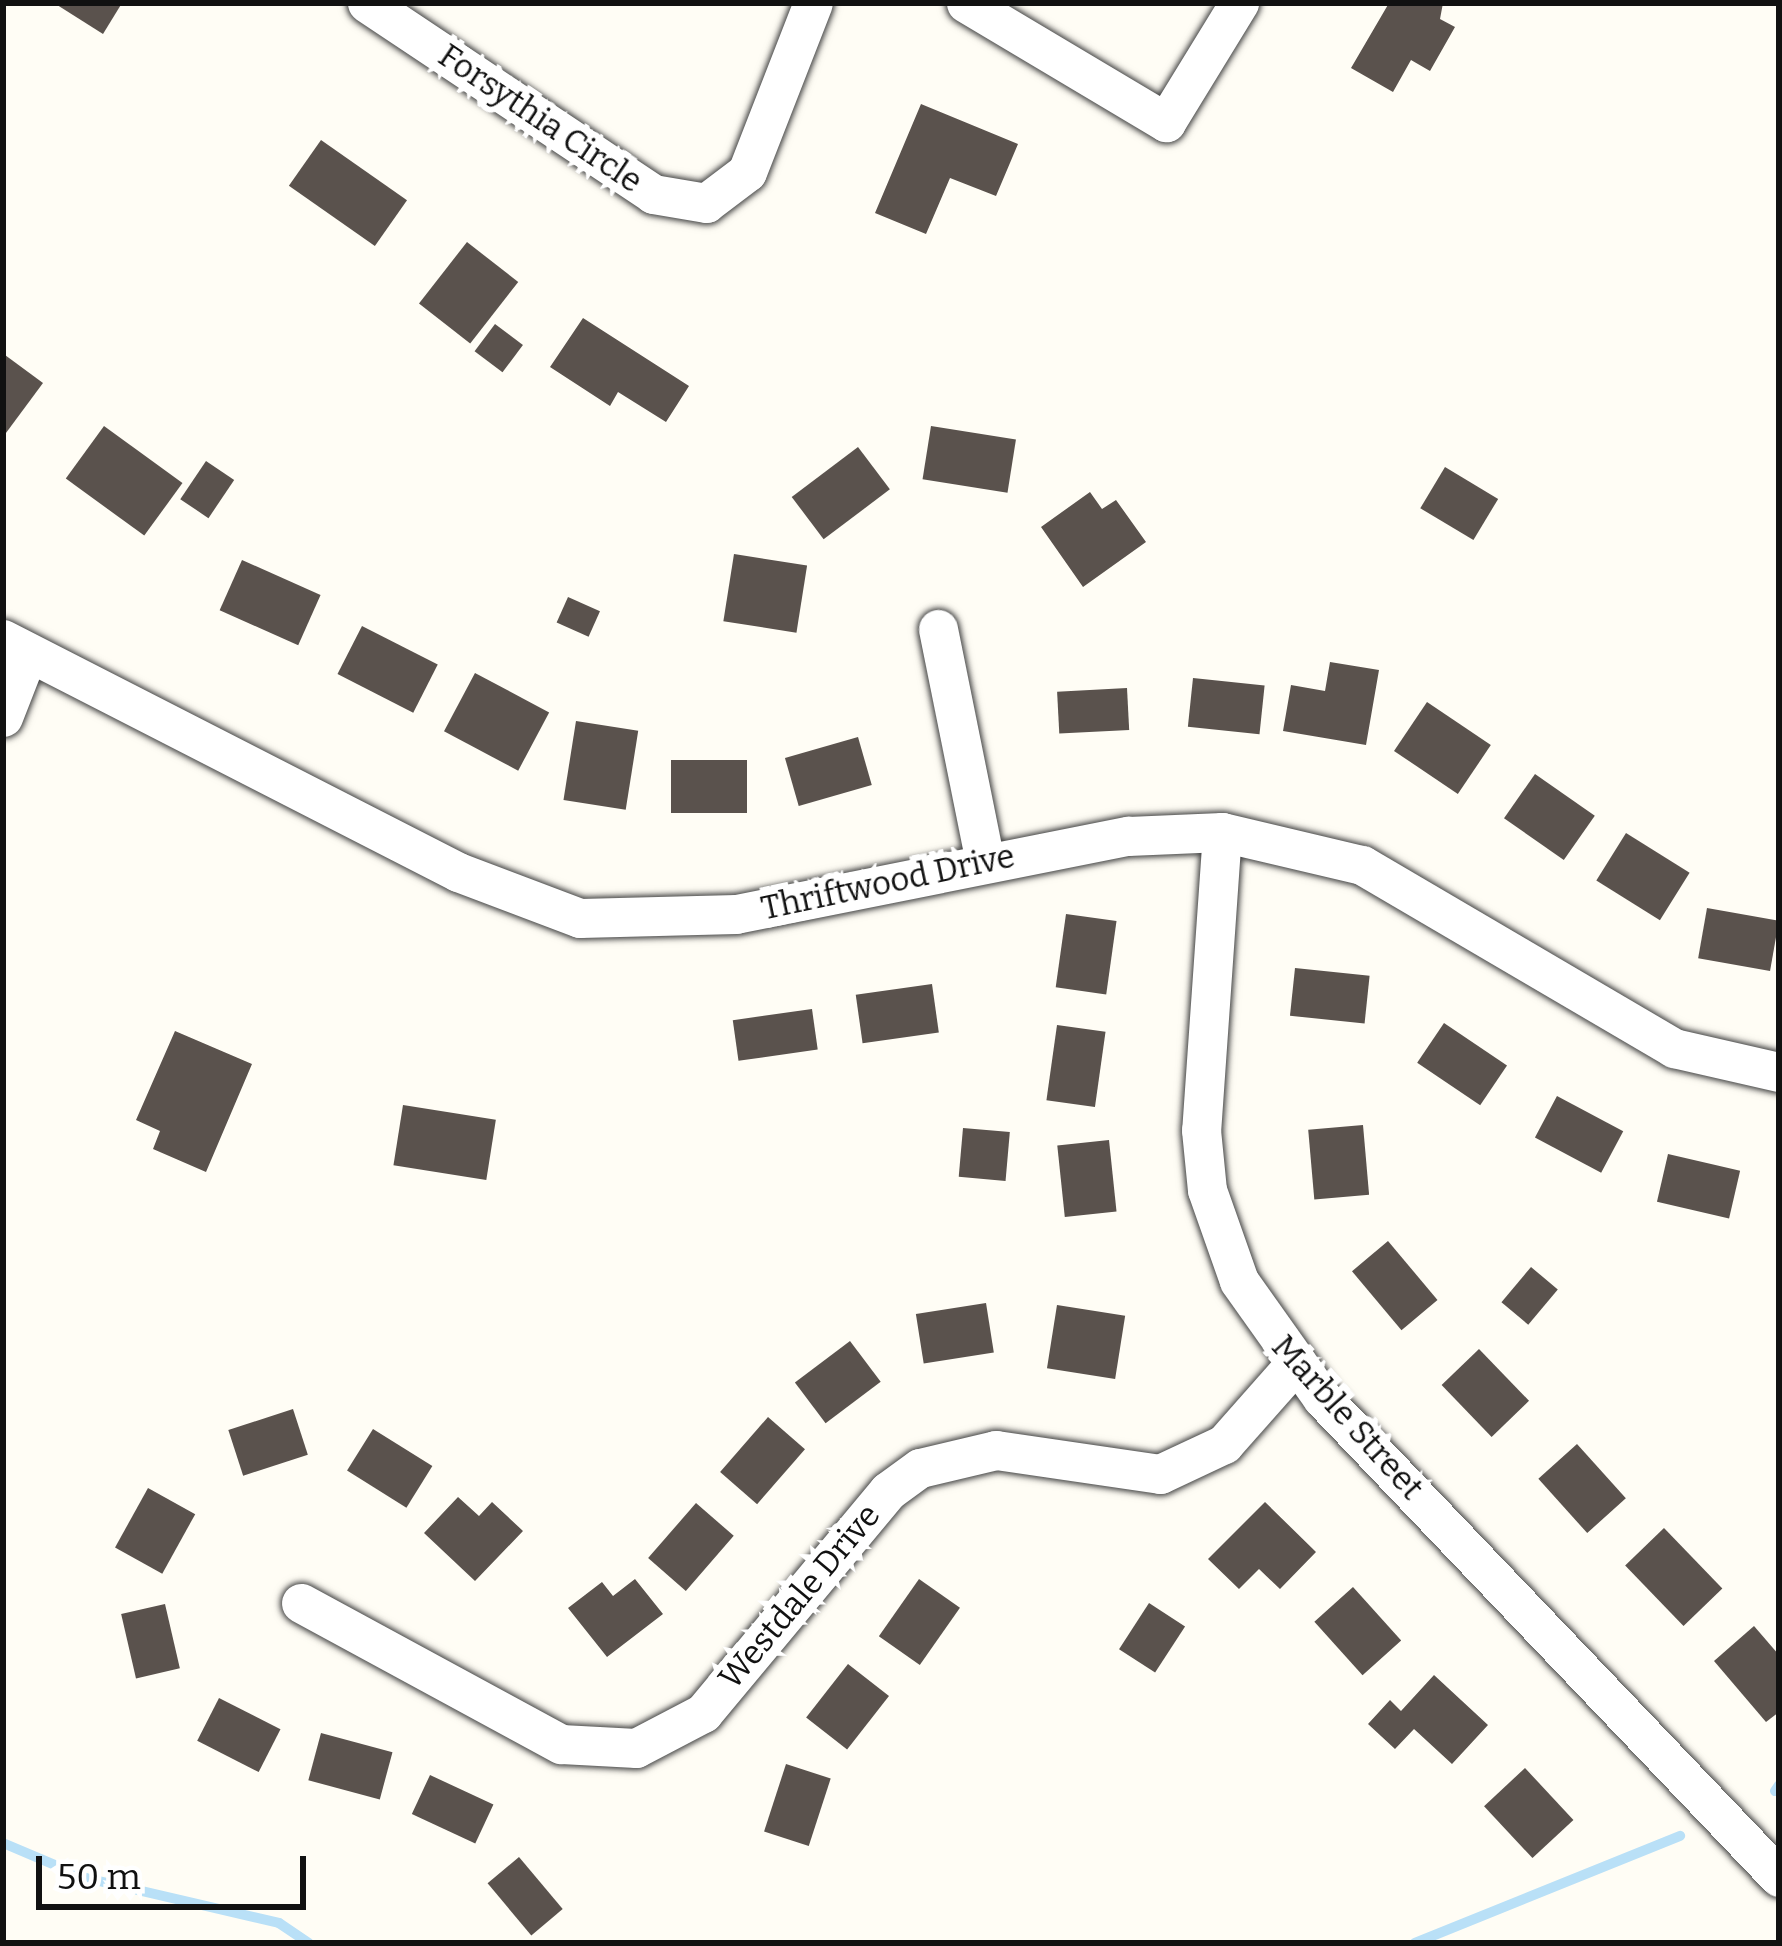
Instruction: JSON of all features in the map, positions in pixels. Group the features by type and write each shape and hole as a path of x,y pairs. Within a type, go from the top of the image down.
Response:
{"street":[{"name":"Forsythia Circle","path":"367,3 653,194 706,203 747,172 813,3"},
{"path":"966,3 1166,122 1239,3"},
{"path":"938,629 985,862"},
{"path":"3,717 15,646"},
{"name":"Thriftwood Drive","path":"15,646 458,872 580,918 736,914 1127,836 1222,832 1362,865 1674,1048 1779,1072"},
{"name":"Marble Street","path":"1222,832 1201,1100 1207,1190 1239,1281 1294,1365 1779,1877"},
{"name":"Westdale Drive","path":"301,1603 561,1744 637,1748 703,1713 888,1491 920,1468 996,1450 1160,1474 1224,1444 1294,1365"}],"building":[{"path":"54,3 122,3 103,34"},
{"path":"1389,3 1443,3 1440,19 1455,27 1430,71 1411,60 1393,92 1351,68"},
{"path":"921,104 1018,144 996,196 950,178 926,234 875,213"},
{"path":"321,140 407,200 375,246 289,186"},
{"path":"467,242 518,282 470,343 419,303"},
{"path":"583,318 689,386 666,422 618,392 610,406 550,367"},
{"path":"495,324 523,345 502,372 475,351"},
{"path":"5,355 43,383 3,437 3,358"},
{"path":"104,426 182,483 144,536 66,479"},
{"path":"931,426 1016,439 1007,493 923,479"},
{"path":"858,447 890,489 824,539 792,497"},
{"path":"206,461 234,480 208,518 180,499"},
{"path":"1445,467 1498,499 1473,540 1420,508"},
{"path":"1090,492 1102,509 1116,500 1146,542 1083,587 1041,527"},
{"path":"734,554 807,566 796,633 723,621"},
{"path":"242,560 321,595 298,645 220,610"},
{"path":"568,597 600,611 589,637 557,623"},
{"path":"362,626 438,665 413,713 337,674"},
{"path":"1330,662 1379,670 1366,745 1283,731 1291,685 1325,691"},
{"path":"475,673 549,712 518,771 444,731"},
{"path":"1193,678 1265,686 1259,734 1188,727"},
{"path":"1127,688 1129,730 1059,734 1057,692"},
{"path":"1427,702 1491,745 1458,794 1394,751"},
{"path":"576,721 638,731 626,810 563,800"},
{"path":"858,737 872,785 799,806 785,758"},
{"path":"671,760 747,760 747,813 671,813"},
{"path":"1535,774 1595,816 1564,860 1504,818"},
{"path":"1626,833 1690,873 1660,920 1596,880"},
{"path":"1707,908 1779,921 1770,971 1698,958"},
{"path":"1066,914 1117,921 1106,994 1056,987"},
{"path":"1295,968 1370,976 1365,1024 1290,1016"},
{"path":"932,984 939,1033 863,1043 856,995"},
{"path":"812,1009 818,1050 738,1061 733,1020"},
{"path":"1444,1023 1507,1065 1480,1105 1417,1063"},
{"path":"1057,1025 1106,1032 1095,1107 1046,1100"},
{"path":"175,1031 252,1064 206,1172 153,1149 160,1131 136,1120"},
{"path":"1557,1096 1623,1131 1601,1173 1535,1137"},
{"path":"403,1105 496,1120 486,1180 393,1165"},
{"path":"1363,1125 1369,1195 1314,1200 1308,1130"},
{"path":"963,1128 1010,1132 1006,1181 959,1177"},
{"path":"1109,1140 1117,1212 1065,1217 1057,1145"},
{"path":"1668,1154 1740,1171 1729,1218 1657,1202"},
{"path":"1388,1241 1437,1300 1401,1330 1352,1271"},
{"path":"1531,1267 1558,1289 1528,1325 1501,1302"},
{"path":"986,1303 994,1352 924,1363 916,1314"},
{"path":"1057,1305 1125,1316 1115,1379 1047,1368"},
{"path":"850,1341 881,1382 826,1423 795,1383"},
{"path":"1479,1349 1529,1401 1492,1437 1442,1385"},
{"path":"293,1409 308,1455 243,1476 228,1430"},
{"path":"768,1417 805,1449 757,1504 720,1472"},
{"path":"373,1429 432,1466 406,1508 347,1471"},
{"path":"1577,1444 1626,1498 1587,1533 1538,1479"},
{"path":"148,1488 195,1514 162,1574 115,1547"},
{"path":"458,1497 479,1516 492,1502 523,1531 475,1581 424,1533"},
{"path":"1265,1502 1316,1552 1280,1589 1259,1569 1239,1589 1208,1559"},
{"path":"696,1503 734,1536 686,1591 648,1558"},
{"path":"1664,1528 1722,1588 1684,1626 1625,1566"},
{"path":"635,1579 663,1614 607,1657 568,1608 602,1582 613,1596"},
{"path":"919,1579 960,1608 920,1665 879,1636"},
{"path":"1353,1587 1401,1641 1363,1675 1314,1622"},
{"path":"1149,1603 1185,1626 1155,1673 1119,1649"},
{"path":"165,1604 180,1668 136,1678 121,1614"},
{"path":"1754,1626 1779,1655 1779,1712 1766,1722 1714,1661"},
{"path":"848,1664 889,1696 847,1750 806,1718"},
{"path":"1434,1675 1488,1725 1452,1764 1414,1729 1395,1749 1368,1724 1390,1700 1401,1711"},
{"path":"219,1698 280,1729 259,1772 197,1741"},
{"path":"321,1733 392,1752 380,1799 308,1780"},
{"path":"786,1764 831,1779 809,1846 764,1832"},
{"path":"1525,1768 1573,1820 1532,1858 1484,1806"},
{"path":"430,1775 493,1805 475,1844 412,1814"},
{"path":"519,1857 563,1909 531,1935 488,1883"}],"waterway":[{"path":"1775,1791 1779,1785"},
{"path":"1415,1943 1680,1836"},
{"path":"3,1843 86,1878 279,1923 309,1943"}]}
